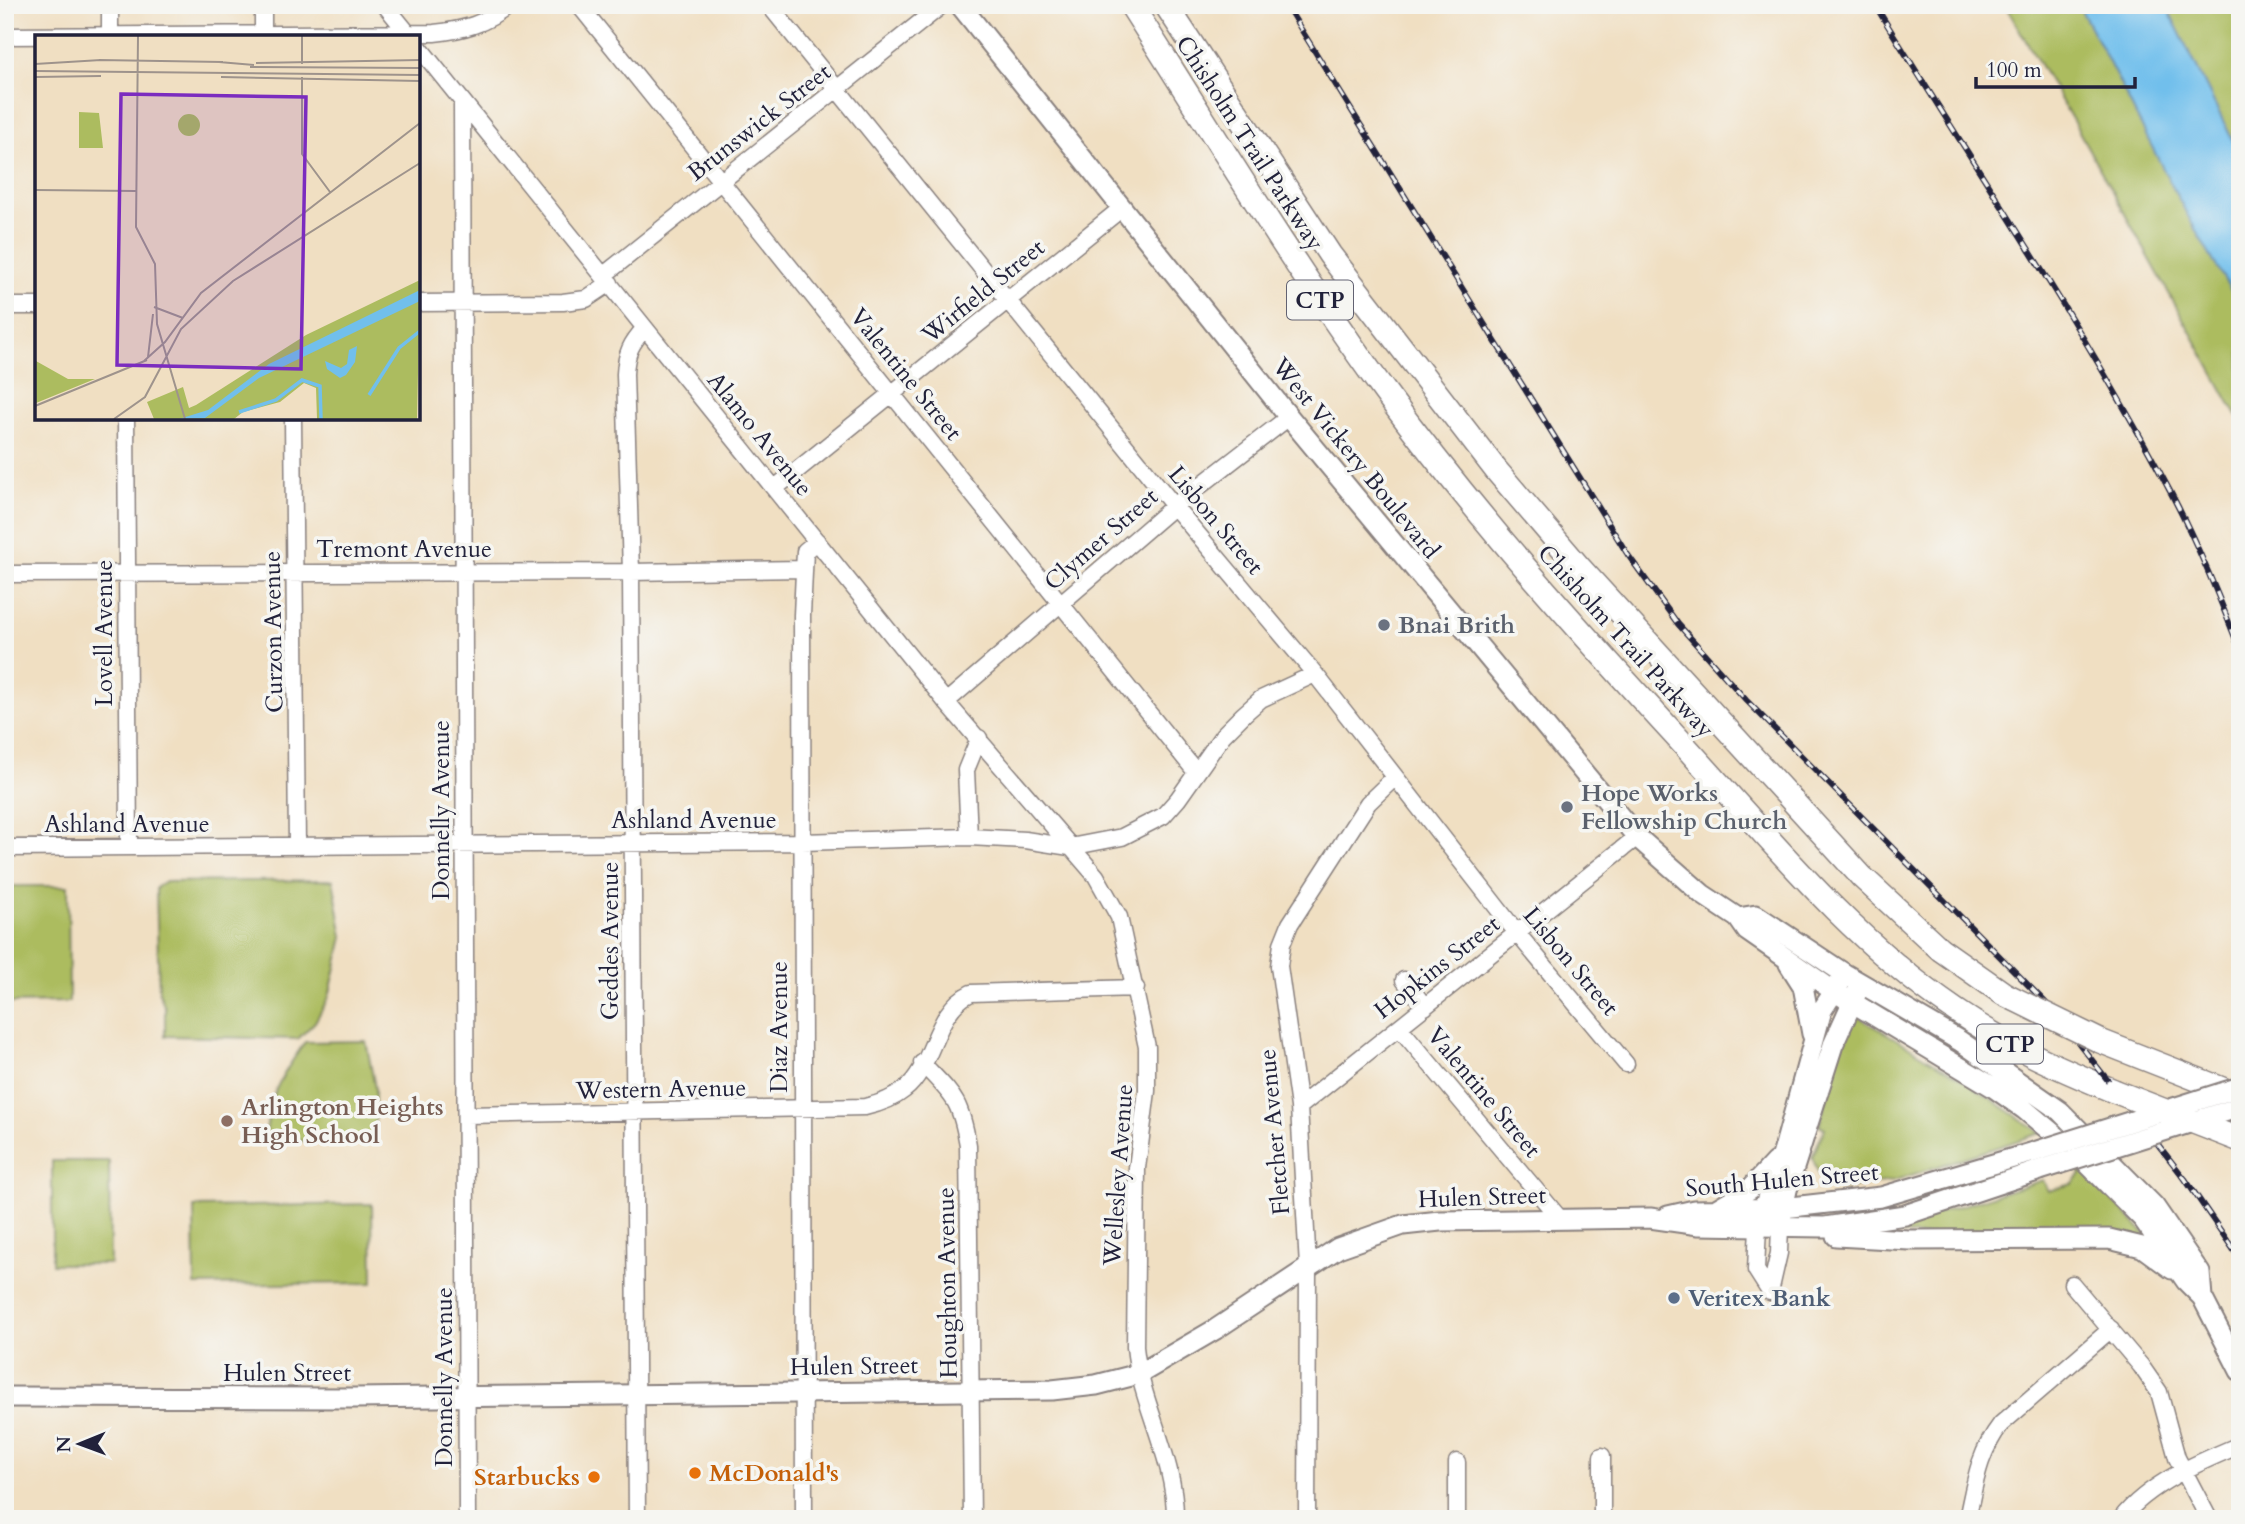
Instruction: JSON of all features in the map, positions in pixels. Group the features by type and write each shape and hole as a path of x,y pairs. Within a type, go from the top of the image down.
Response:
{"highway":[{"name":"Chisholm Trail Parkway","path":"1131,5 1324,307 1417,434 1533,578 1838,912 1916,981 1956,1011 2022,1051 2240,1140"},
{"name":"Chisholm Trail Parkway","path":"1166,5 1272,171 1359,295 1453,418 1578,566 1862,877 1940,949 1993,987 2050,1019 2240,1096"}],"main road":[{"name":"West Vickery Boulevard","path":"960,5 1289,417 1637,837 1702,894 1738,918 1747,931 1843,997 1949,1058 2046,1126 2143,1219 2186,1281 2202,1297 2240,1371"},
{"name":"West Vickery Boulevard","path":"1738,918 1756,915 1845,974 1960,1041 2060,1111 2154,1206 2200,1273 2202,1297"},
{"path":"1784,957 1802,986 1813,1045"},
{"path":"1845,974 1833,1045 1782,1217 1810,1234 1909,1240 2126,1241 2142,1247 2186,1281"},
{"path":"1760,1218 1783,1153 1822,1010 1862,984"},
{"name":"South Hulen Street","path":"1660,1218 1699,1225 1782,1217 1835,1226 1905,1215 2037,1161 2240,1087"},
{"name":"South Hulen Street","path":"2037,1161 2240,1107"},
{"path":"1716,1209 1750,1189 1783,1153"},
{"name":"South Hulen Street","path":"1660,1218 1694,1210 1716,1209 1760,1218"},
{"name":"Hulen Street","path":"5,1397 1052,1390 1096,1385 1139,1374 1216,1329 1308,1267 1358,1240 1403,1225 1440,1221 1660,1218"}],"street":[{"path":"110,5 120,35"},
{"path":"263,5 263,34"},
{"path":"372,33 384,18 385,5"},
{"name":"Alamo Avenue","path":"385,5 410,35"},
{"path":"420,37 472,27 495,17 509,5"},
{"name":"Valentine Street","path":"579,5 1196,772"},
{"name":"Lisbon Street","path":"769,5 1174,506 1315,674 1517,933 1626,1064"},
{"name":"Brunswick Street","path":"420,303 586,299 722,181 942,5"},
{"path":"432,62 439,40 447,31"},
{"path":"192,35 386,35"},
{"path":"5,36 35,36"},
{"name":"Alamo Avenue","path":"420,47 946,702 1070,847"},
{"name":"Donnelly Avenue","path":"462,101 467,1519"},
{"name":"Wirfield Street","path":"775,488 1122,208"},
{"path":"5,306 35,306"},
{"name":"Geddes Avenue","path":"637,1519 631,572 625,365 631,343 645,328"},
{"name":"Clymer Street","path":"946,702 1174,506 1289,417"},
{"name":"Lovell Avenue","path":"126,420 129,847"},
{"name":"Curzon Avenue","path":"293,420 298,846"},
{"name":"Diaz Avenue","path":"804,1519 803,569 805,551 817,541"},
{"name":"Tremont Avenue","path":"5,574 803,569"},
{"name":"Ashland Avenue","path":"5,848 802,842 969,837 1025,840 1070,847 1122,837 1147,826 1178,799 1223,735 1261,699 1315,674"},
{"path":"969,837 966,770 979,738"},
{"name":"Fletcher Avenue","path":"1307,1519 1308,1267 1298,1107 1280,988 1282,944 1290,924 1351,828 1368,803 1395,777"},
{"name":"Hopkins Street","path":"1298,1107 1637,837"},
{"name":"Wellesley Avenue","path":"1070,847 1096,876 1119,917 1147,1047 1147,1091 1137,1168 1134,1292 1139,1374 1173,1479 1175,1519"},
{"path":"1404,980 1425,1007"},
{"name":"Western Avenue","path":"466,1115 850,1109 878,1104 904,1091 956,1003 971,993 1136,988"},
{"name":"Valentine Street","path":"1399,1027 1560,1219"},
{"name":"Houghton Avenue","path":"922,1063 956,1100 962,1112 968,1144 972,1519"},
{"path":"1760,1218 1756,1270 1770,1292 1779,1253 1782,1217"},
{"path":"2072,1284 2111,1329 2159,1392 2177,1458 2209,1519"},
{"path":"1966,1519 1979,1459 1986,1443 2000,1424 2111,1329"},
{"path":"2121,1519 2138,1501 2185,1472 2240,1445"},
{"path":"1602,1456 1602,1519"},
{"path":"1457,1462 1457,1519"}],"green space":[{"path":"2005,5 2240,5 2240,421 2072,119"},
{"path":"333,880 343,937 329,997 315,1022 298,1039 165,1036 165,1008 159,992 156,888 164,882"},
{"path":"5,886 68,886 69,1002 5,1003"},
{"path":"1859,1017 1956,1075 2041,1133 1896,1180 1844,1189 1831,1186 1820,1177 1812,1157 1825,1128 1819,1125 1839,1050 1851,1025"},
{"path":"366,1041 375,1088 375,1135 368,1142 266,1140 272,1099 305,1042"},
{"path":"52,1161 109,1161 110,1264 52,1264"},
{"path":"2082,1168 2155,1244 2125,1233 1916,1236 1875,1228 1941,1212 2043,1180 2048,1191 2072,1184 2081,1174 2078,1169"},
{"path":"372,1204 373,1283 195,1285 194,1207"}],"water":[{"path":"2078,5 2166,5 2240,155 2240,304 2196,232"}],"railway":[{"path":"1286,5 1628,555 1678,624 1746,700 2052,1009 2185,1179 2240,1259"},
{"path":"1875,5 2065,308 2138,432 2191,533 2240,650"}],"place":[{"name":"Bnai Brith","path":"1384,625"},
{"name":"Hope Works Fellowship Church","path":"1567,807"},
{"name":"Arlington Heights High School","path":"227,1121"},
{"name":"Veritex Bank","path":"1674,1298"},
{"name":"McDonald's","path":"695,1473"},
{"name":"Starbucks","path":"594,1477"}]}
